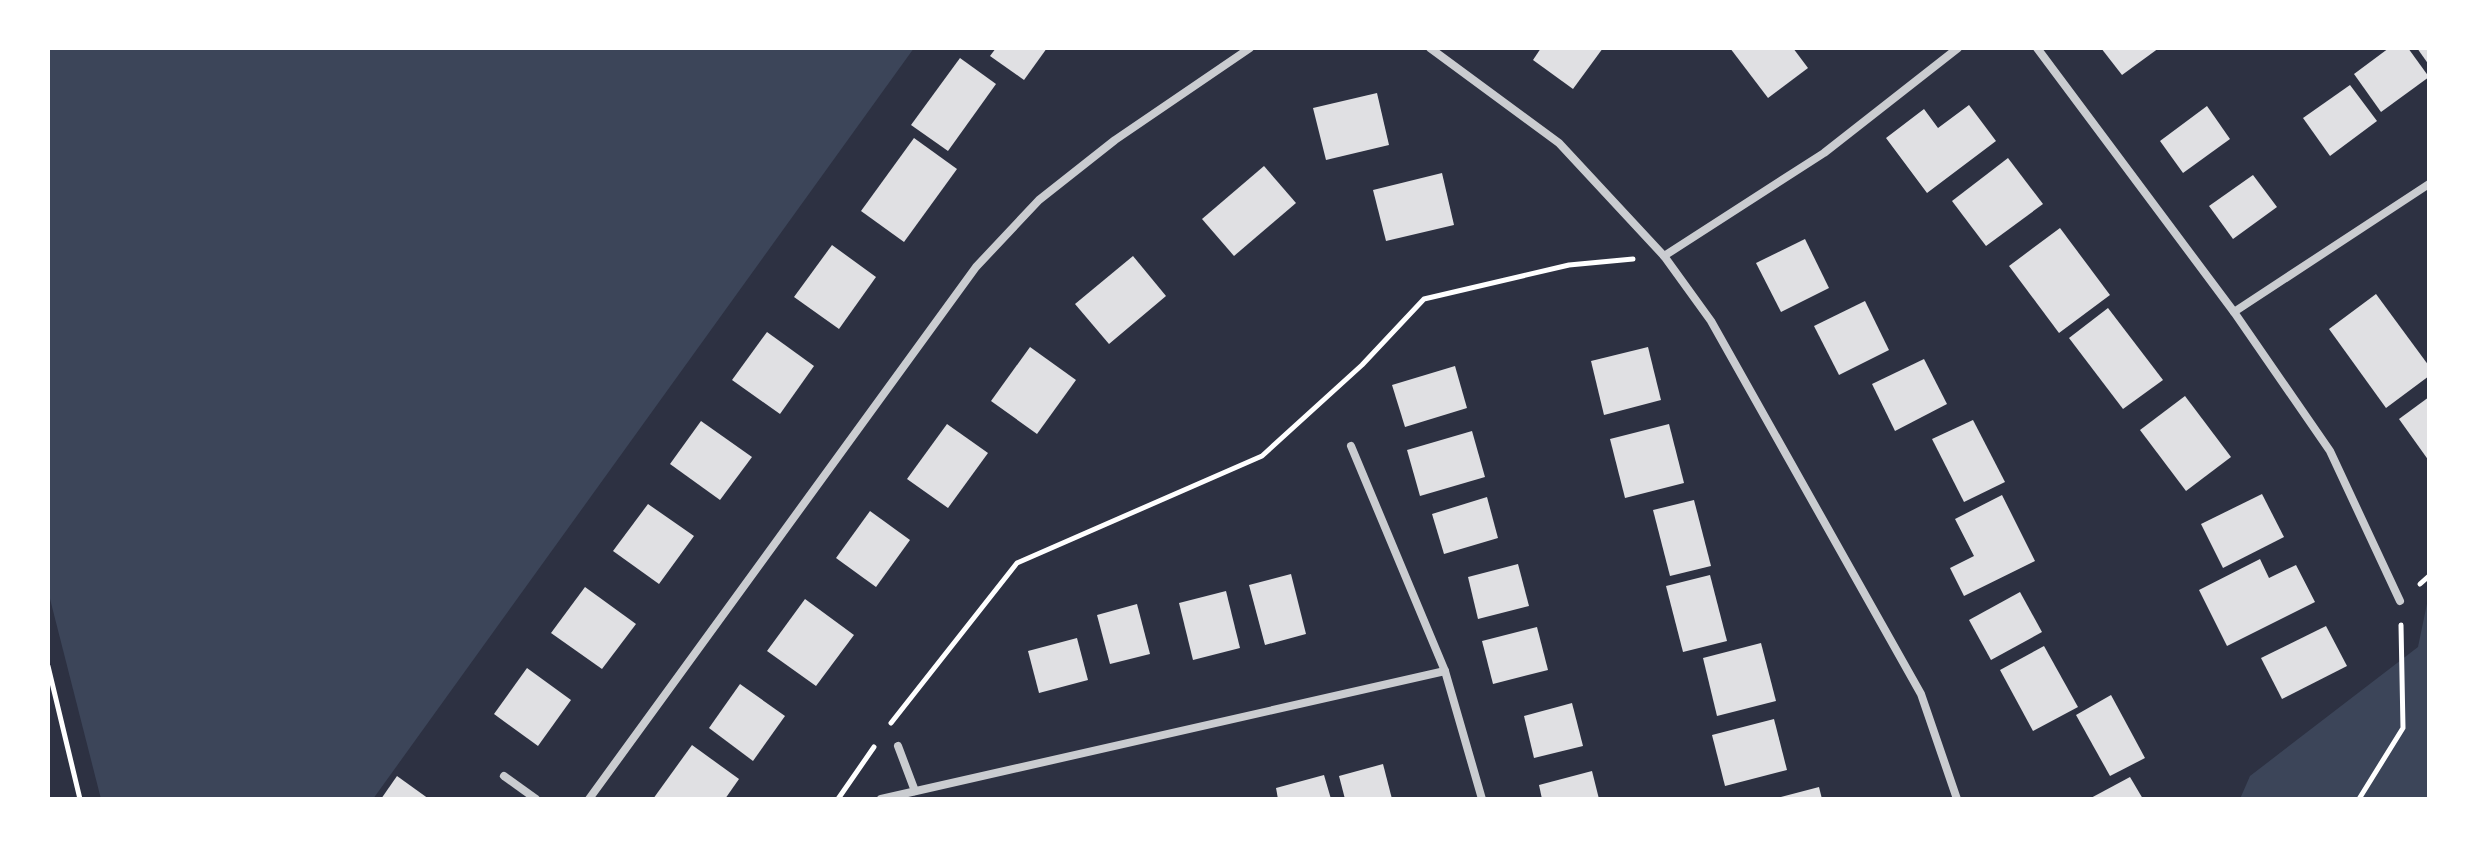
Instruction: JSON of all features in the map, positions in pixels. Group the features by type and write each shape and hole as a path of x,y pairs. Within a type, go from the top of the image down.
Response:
{"street":[{"path":"589,799 976,267 1039,200 1115,140 1250,48"},
{"path":"1430,48 1559,143 1664,256 1711,321 1921,694 1957,799"},
{"path":"1664,256 1824,153 1958,48"},
{"path":"2037,48 2234,312 2330,451 2400,601"},
{"path":"2234,312 2429,184"},
{"path":"1351,446 1445,671 1482,799"},
{"path":"881,799 1445,671"},
{"path":"898,746 915,791"},
{"path":"504,776 536,799"}],"path":[{"path":"889,726 1017,563 1262,456 1362,365 1424,299 1569,265 1664,256"},
{"path":"2359,799 2403,728 2400,601"},
{"path":"48,666 80,799"},
{"path":"838,799 880,738"}],"shaded area":[{"path":"48,48 914,48 373,799 101,799 48,591"},
{"path":"2429,594 2429,799 2240,799 2250,776 2418,647"}],"building":[{"path":"996,48 1047,48 1024,80 990,56"},
{"path":"1541,48 1603,48 1573,89 1533,60"},
{"path":"1730,48 1793,48 1808,68 1768,98"},
{"path":"2101,48 2159,48 2122,75"},
{"path":"2389,48 2408,48 2429,77 2381,112 2354,74"},
{"path":"2417,48 2429,48 2429,65"},
{"path":"960,58 996,84 948,151 911,125"},
{"path":"2350,85 2377,121 2330,156 2303,118"},
{"path":"1377,93 1389,145 1326,160 1313,108"},
{"path":"1969,105 1996,141 1927,193 1886,138 1924,109 1938,128"},
{"path":"2207,106 2230,139 2183,173 2160,141"},
{"path":"914,138 957,169 904,242 861,211"},
{"path":"2008,158 2043,204 1986,246 1952,201"},
{"path":"1264,166 1296,203 1234,256 1202,219"},
{"path":"1442,173 1454,225 1386,241 1373,190"},
{"path":"2253,175 2277,207 2233,239 2209,206"},
{"path":"2060,228 2110,295 2059,333 2009,266"},
{"path":"1805,239 1829,288 1781,312 1756,263"},
{"path":"832,245 876,277 839,329 794,297"},
{"path":"1133,256 1166,296 1109,344 1075,304"},
{"path":"2376,294 2429,366 2429,376 2386,408 2329,329"},
{"path":"1865,301 1889,350 1839,375 1814,326"},
{"path":"2108,308 2163,380 2123,409 2069,338"},
{"path":"767,332 814,366 780,414 732,380"},
{"path":"1030,347 1076,380 1037,434 991,401"},
{"path":"1648,347 1661,400 1604,415 1591,361"},
{"path":"1924,359 1947,404 1895,431 1872,384"},
{"path":"1455,366 1467,408 1405,427 1392,385"},
{"path":"2185,396 2231,457 2186,491 2140,430"},
{"path":"2429,397 2429,461 2399,419"},
{"path":"1973,420 2005,482 1964,502 1932,439"},
{"path":"701,421 752,457 720,500 670,464"},
{"path":"947,424 988,453 948,508 907,479"},
{"path":"1669,424 1684,483 1625,498 1610,439"},
{"path":"1472,431 1485,477 1420,496 1407,450"},
{"path":"2262,494 2284,537 2223,568 2201,524"},
{"path":"2002,495 2035,561 1964,596 1950,568 1974,556 1955,519"},
{"path":"1487,497 1498,538 1444,554 1432,514"},
{"path":"1694,500 1711,566 1670,576 1653,510"},
{"path":"648,504 694,536 659,584 613,551"},
{"path":"870,511 910,540 876,587 836,558"},
{"path":"2260,559 2269,578 2296,565 2315,602 2227,646 2199,590"},
{"path":"1518,564 1529,606 1478,619 1468,577"},
{"path":"1291,574 1306,634 1265,645 1249,585"},
{"path":"1710,575 1727,641 1683,652 1666,586"},
{"path":"585,587 636,624 602,669 551,633"},
{"path":"1226,591 1240,648 1193,660 1179,603"},
{"path":"2020,592 2042,632 1991,660 1969,620"},
{"path":"805,599 854,635 816,686 767,651"},
{"path":"1137,604 1150,654 1110,664 1097,615"},
{"path":"2326,626 2347,666 2282,699 2261,658"},
{"path":"1537,627 1548,670 1493,684 1482,641"},
{"path":"1077,638 1088,680 1039,693 1028,651"},
{"path":"1761,643 1776,701 1717,716 1703,658"},
{"path":"2044,646 2078,707 2033,731 2000,670"},
{"path":"527,668 571,700 538,746 494,714"},
{"path":"740,684 785,716 753,761 709,728"},
{"path":"2111,695 2145,758 2110,776 2076,715"},
{"path":"1572,703 1583,746 1534,758 1524,716"},
{"path":"1774,719 1787,770 1725,786 1712,735"},
{"path":"692,745 739,779 725,799 653,799"},
{"path":"1383,764 1392,799 1345,799 1339,776"},
{"path":"1592,771 1599,799 1542,799 1539,785"},
{"path":"1324,775 1331,799 1278,799 1276,788"},
{"path":"397,776 429,799 381,799"},
{"path":"2130,777 2143,799 2089,799"},
{"path":"1819,787 1822,799 1777,799 1777,798"}]}
